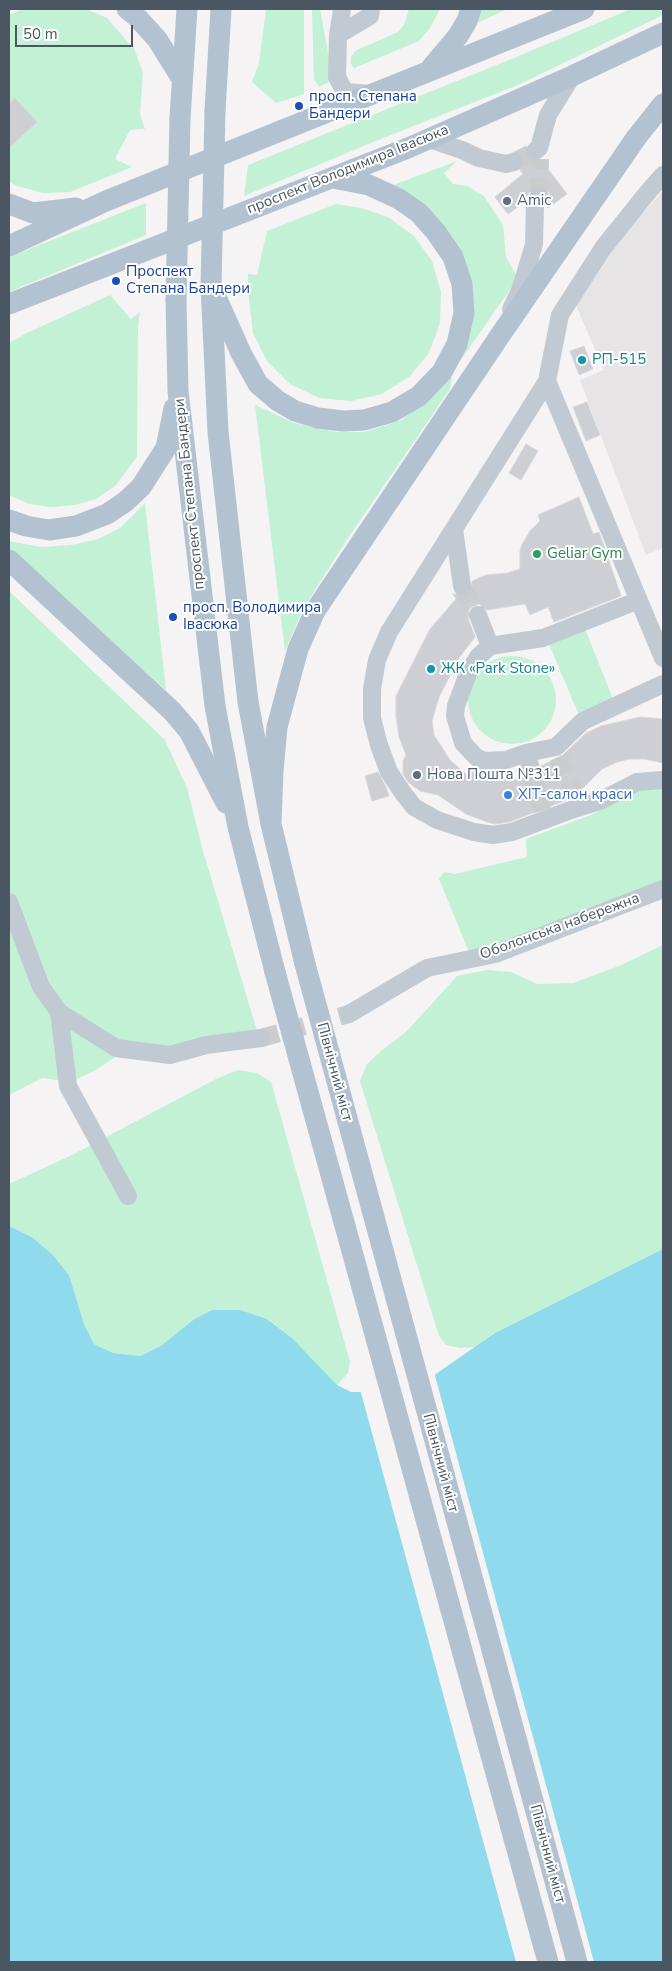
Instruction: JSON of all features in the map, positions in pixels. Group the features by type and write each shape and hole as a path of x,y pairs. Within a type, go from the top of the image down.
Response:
{"main road":[{"path":"127,9 157,39 182,79"},
{"name":"проспект Степана Бандери","path":"187,9 180,118 176,300 178,391 215,706 238,827 275,972"},
{"path":"221,9 215,111 211,286 218,432 234,590 248,702 271,824"},
{"path":"430,70 458,36 472,9"},
{"path":"9,246 106,201 584,9"},
{"name":"проспект Володимира Івасюка","path":"9,313 19,301 429,139 572,76 663,33"},
{"path":"271,824 273,770 278,727 298,649 315,611 499,337 636,138 663,104"},
{"path":"211,286 241,353 258,384 278,401 295,411 318,418 364,420 392,412 419,396 442,372 457,344 464,313 462,284 453,257 436,232 412,208 368,185 333,178"},
{"path":"9,204 33,213 66,210 106,201"},
{"path":"9,520 26,526 49,530 76,526 107,514 125,502 141,487 166,448 178,391"},
{"path":"9,560 165,704 189,730 238,827"},
{"name":"Північний міст","path":"271,824 305,964 577,1962"},
{"name":"Північний міст","path":"275,972 548,1962"}],"street":[{"path":"342,9 356,18 338,77 340,83 345,92 371,94"},
{"path":"538,153 548,115 572,76"},
{"path":"429,139 479,158 506,164 514,162"},
{"path":"663,175 603,248 560,315 547,381 389,632 376,660 372,689 372,718 379,745 389,772 403,793 414,807 437,820 474,832 493,835 512,832 544,816 568,811 579,801 600,802 637,782 663,780"},
{"path":"499,337 521,288 534,244 535,206 539,196"},
{"path":"547,381 663,658"},
{"path":"454,529 462,586"},
{"path":"639,600 543,638 490,646 478,657 466,679 456,706 455,716 459,734 462,743 476,757 484,761 528,761 557,752 583,721 663,684"},
{"path":"478,615 490,646"},
{"name":"Оболонська набережна","path":"349,1014 427,968 495,954 663,889"},
{"path":"10,907 41,987 59,1012 116,1048 170,1055 206,1045 260,1038"},
{"path":"59,1012 68,1086 128,1196"}],"shaded area":[{"path":"663,191 663,548 646,555 580,380 604,370 574,301 609,251"}],"green space":[{"path":"23,9 86,9 107,18 133,48 133,45 143,73 140,114 145,129 130,130 115,159 132,167 70,192 43,193 17,186 9,181 9,15"},
{"path":"266,9 304,9 304,94 276,103 252,82 259,63"},
{"path":"312,9 320,9 333,80 319,87 314,79"},
{"path":"409,9 440,9 430,28 419,41 354,68 351,64 351,57 355,51 398,32 404,25"},
{"path":"478,9 507,9 473,25"},
{"path":"631,9 663,9 663,15 518,85 373,142 244,196 248,165"},
{"path":"457,161 444,173 453,184 467,186 484,196 503,225 506,257 518,278 456,367 472,296 388,187"},
{"path":"146,203 146,235 9,292 9,257"},
{"path":"336,204 361,208 388,217 414,236 432,261 441,292 440,323 429,353 409,377 382,394 351,401 319,398 290,384 267,361 253,333 249,301 248,274 257,275 267,231"},
{"path":"110,295 131,319 140,312 138,327 137,457 115,486 96,499 75,505 51,507 29,504 9,495 9,343"},
{"path":"452,377 450,389 346,541 303,609 285,651 255,405 294,423 336,432 364,432 402,420"},
{"path":"145,503 166,690 9,549 9,541 41,547 71,545 98,539 120,528"},
{"path":"9,591 165,740 187,788 203,851 258,1034 173,1048 125,1047 115,1057 96,1070 71,1082 42,1078 9,1095 9,926 16,903 9,889"},
{"path":"585,629 613,699 578,713 549,644"},
{"path":"512,656 529,659 537,663 549,675 553,683 556,700 553,717 549,725 537,737 529,741 512,744 495,741 487,737 475,725 471,717 468,700 471,683 475,675 487,663 495,659"},
{"path":"663,782 663,884 490,953 469,952 439,879 444,872 455,874 527,857 526,839 591,815 619,800 617,795"},
{"path":"663,945 663,1249 495,1333 475,1347 460,1348 446,1345 439,1336 360,1081 367,1064 407,1031 457,976 487,970 511,972 537,984 573,983 619,966"},
{"path":"238,1070 257,1073 271,1082 350,1362 348,1373 337,1385 292,1338 268,1319 193,1320 162,1345 141,1356 113,1353 94,1344 84,1324 69,1275 53,1255 32,1237 9,1226 9,1184 72,1155 216,1079"}],"water":[{"path":"9,1226 32,1237 53,1255 69,1275 84,1324 94,1344 113,1353 141,1356 162,1345 193,1320 212,1310 240,1310 267,1319 292,1338 337,1385 351,1392 385,1392 430,1378 495,1333 663,1249 663,1962 9,1962"}],"pier":[{"path":"434,1372 594,1962 516,1962 360,1389 385,1389 429,1376"}],"building":[{"path":"15,98 37,122 9,148 9,104"},
{"path":"525,151 526,157 530,161 541,160 567,194 548,208 546,206 550,195 548,190 542,186 537,186 529,192 525,202 508,214 495,197 523,174 520,170 524,165 521,154"},
{"name":"РП-515","path":"584,346 593,369 579,375 570,351"},
{"path":"587,402 600,435 586,441 573,407"},
{"path":"526,444 538,451 521,480 509,473"},
{"name":"ЖК «Park Stone»","path":"579,497 593,534 599,532 621,596 554,622 548,607 530,615 525,604 487,610 479,604 470,608 468,618 475,637 459,658 439,697 432,721 434,735 450,760 468,776 473,768 493,776 522,780 522,774 529,779 538,777 541,772 541,766 563,755 586,733 601,726 640,717 663,719 663,763 644,759 629,759 617,762 602,769 584,787 564,801 509,822 495,824 487,822 466,814 438,795 420,791 408,782 403,774 403,761 406,755 399,737 396,717 396,696 430,629 456,599 453,594 464,596 472,590 472,581 486,575 507,573 520,569 522,544 530,531 540,521 538,515"},
{"path":"378,772 389,796 372,801 365,776"}],"tunnel":[{"path":"514,162 535,151"},
{"path":"539,196 540,159"},
{"path":"462,586 478,615"},
{"path":"559,757 575,795"},
{"path":"531,769 542,811"},
{"path":"261,1038 349,1014"}],"place":[{"name":"просп. Степана Бандери","path":"299,106"},
{"name":"Amic","path":"507,201"},
{"name":"Проспект Степана Бандери","path":"116,281"},
{"name":"РП-515","path":"582,360"},
{"name":"Geliar Gym","path":"537,554"},
{"name":"просп. Володимира Івасюка","path":"173,617"},
{"name":"ЖК «Park Stone»","path":"431,669"},
{"name":"Нова Пошта №311","path":"417,775"},
{"name":"ХІТ-салон краси","path":"508,795"}]}
